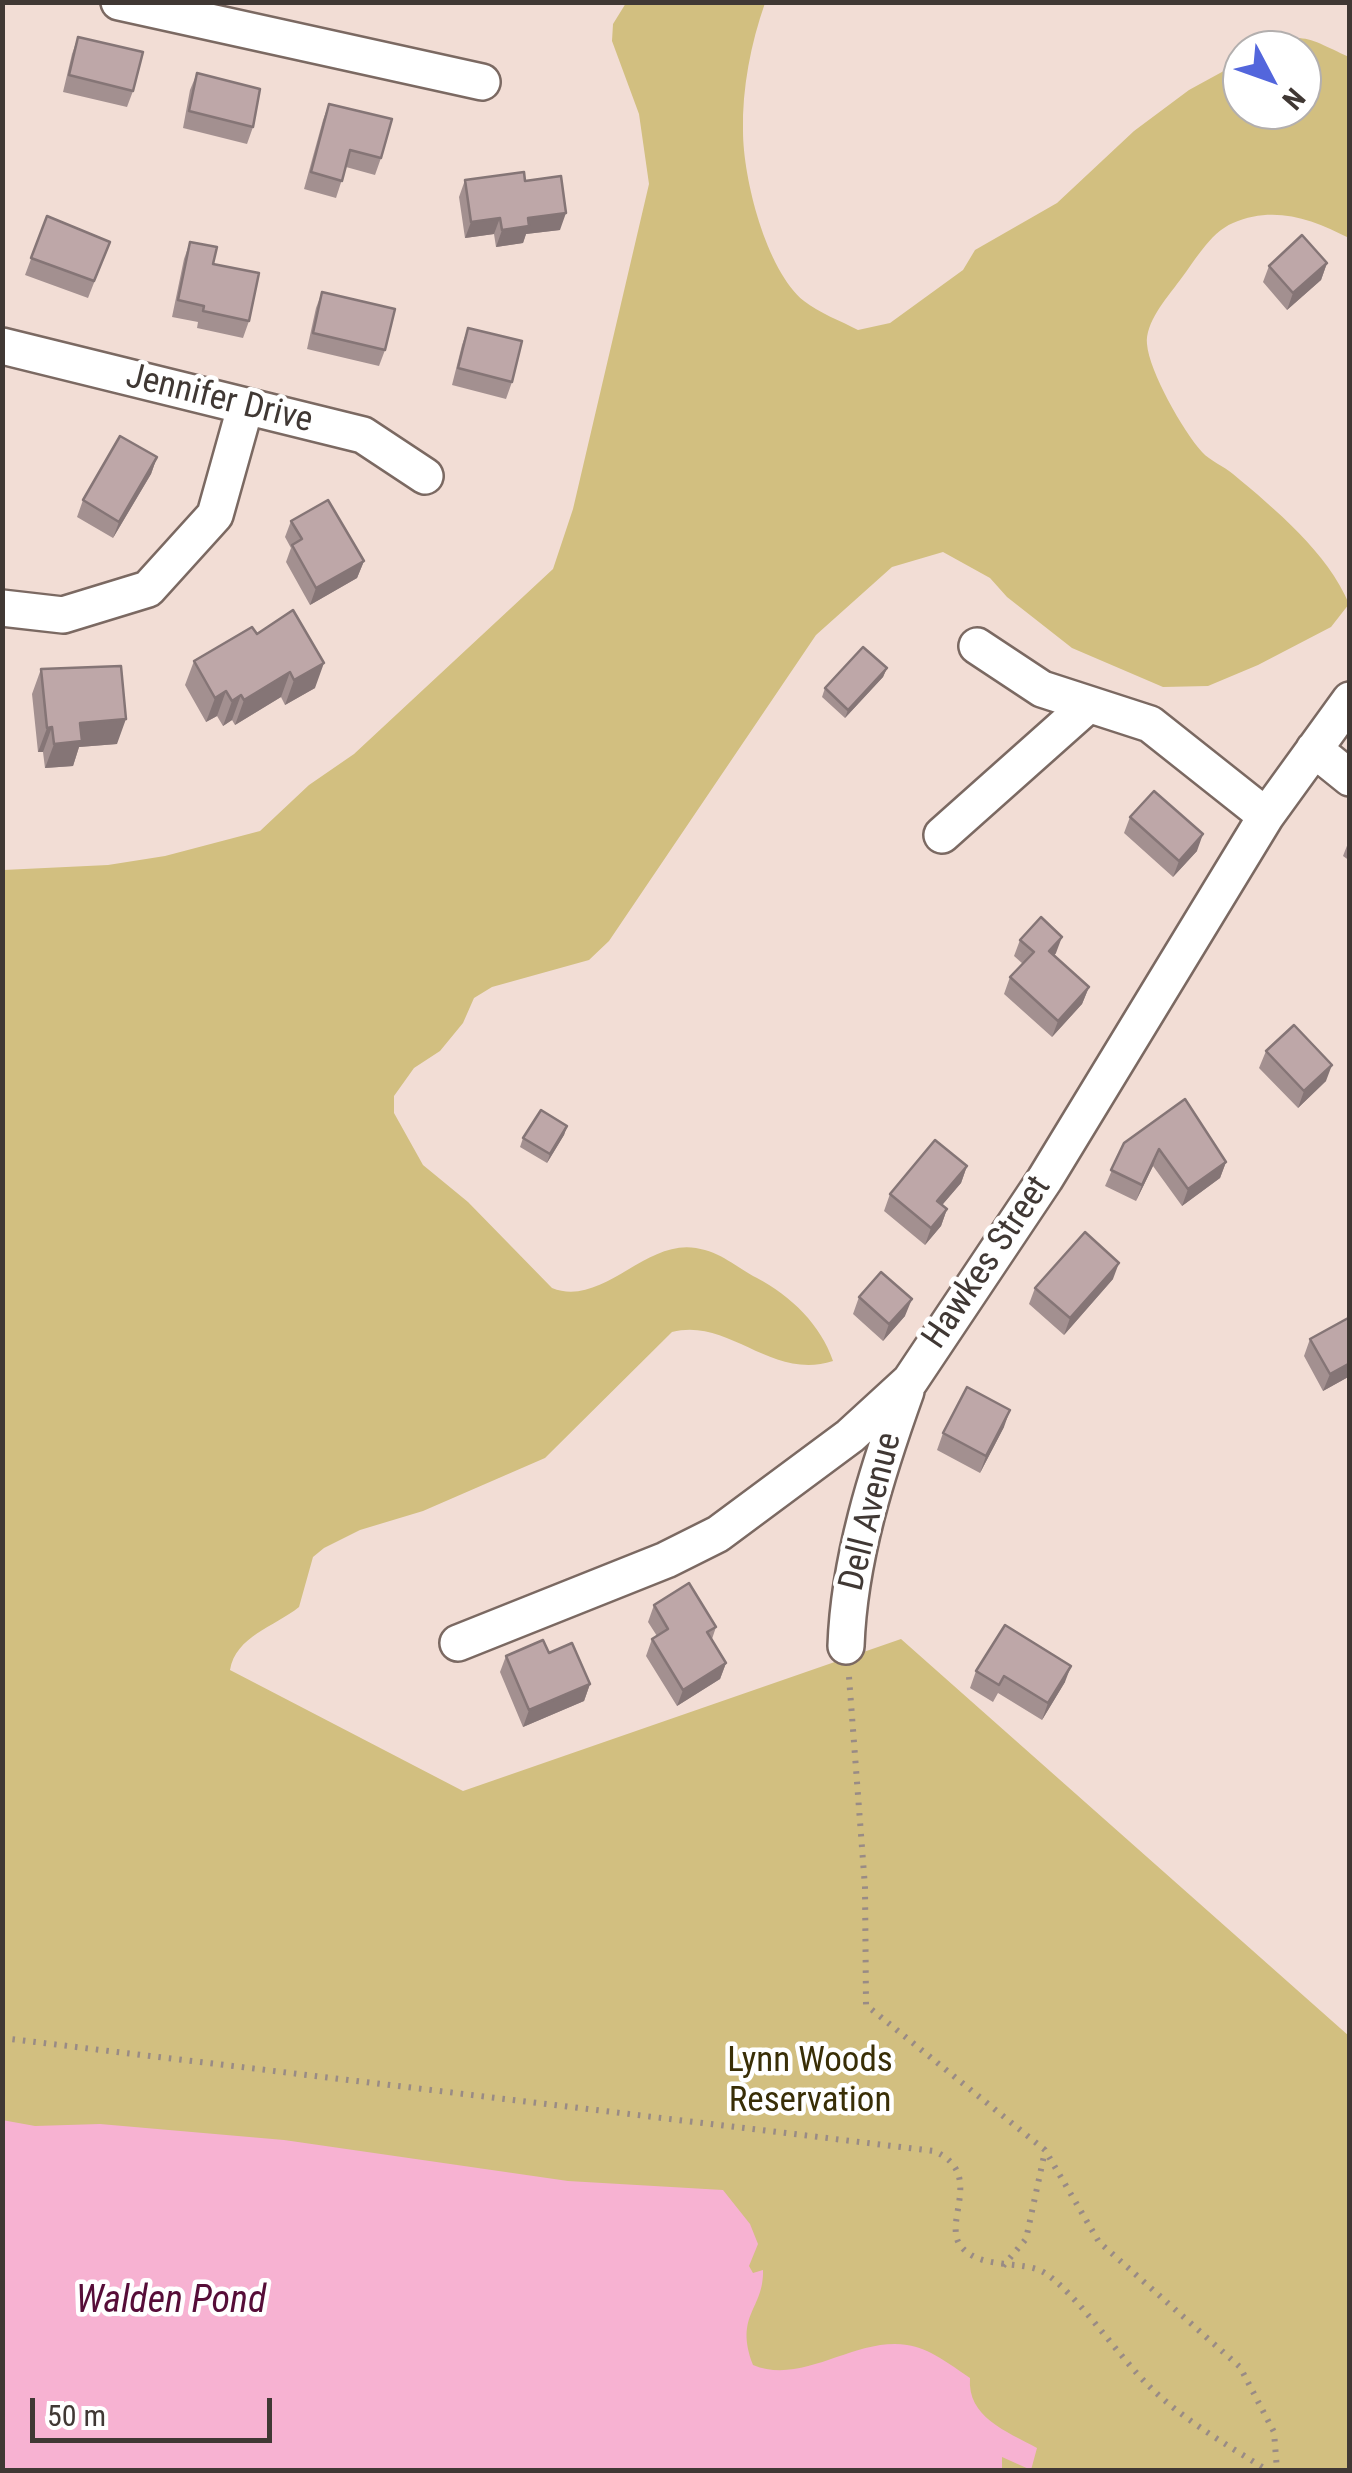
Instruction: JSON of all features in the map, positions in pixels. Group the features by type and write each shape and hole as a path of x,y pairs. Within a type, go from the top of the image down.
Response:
{"street":[{"path":"119,2 482,82"},
{"name":"Jennifer Drive","path":"2,346 363,434 425,476"},
{"path":"2,608 63,615 148,589 215,515 245,408"},
{"path":"976,646 1042,689 1150,724 1266,816"},
{"name":"Hawkes Street","path":"458,1643 666,1560 718,1534 850,1436 910,1381 1045,1179 1266,816 1350,700"},
{"path":"942,834 1088,705"},
{"path":"1314,748 1350,778"},
{"name":"Dell Avenue","path":"846,1646 852,1580 886,1446 910,1381"}],"path":[{"path":"846,1646 865,1887 866,2005 1045,2150 1099,2242 1240,2367 1274,2432 1277,2470"},
{"path":"2,2038 934,2151 954,2163 957,2170 959,2244 1002,2266 1044,2272 1150,2388 1266,2470"},
{"path":"1002,2266 1026,2239 1045,2150"}],"green space":[{"name":"Lynn Woods Reservation","path":"626,3 765,3 748,66 743,115 747,173 759,222 790,287 810,305 858,330 890,323 963,270 975,250 1057,203 1134,131 1189,90 1222,72 1222,130 1322,130 1322,45 1349,57 1349,238 1321,225 1278,215 1233,223 1209,241 1162,304 1149,328 1147,344 1160,384 1194,442 1299,533 1328,567 1349,604 1331,627 1258,665 1208,686 1163,687 1072,648 1007,597 990,578 943,552 892,567 816,635 609,941 589,960 492,987 474,998 463,1023 440,1051 414,1068 394,1096 394,1113 423,1165 468,1202 552,1288 570,1292 588,1289 659,1253 677,1248 705,1250 770,1285 793,1303 821,1335 833,1361 790,1363 712,1333 672,1332 545,1458 423,1511 360,1530 324,1548 313,1557 299,1607 248,1640 230,1670 463,1791 901,1639 1349,2036 1349,2470 3,2470 3,870 108,865 165,856 260,831 309,785 354,754 553,569 573,509 649,184 639,114 612,41 613,24"}],"water":[{"name":"Walden Pond","path":"2,2120 35,2126 100,2124 284,2140 568,2181 723,2190 750,2224 758,2244 749,2266 753,2273 763,2270 748,2323 753,2365 791,2370 887,2344 923,2350 970,2378 975,2403 991,2421 1037,2448 1031,2470 1002,2457 1002,2470 3,2470"}],"building":[{"path":"78,37 143,52 133,91 69,75"},
{"path":"197,73 260,89 253,127 189,111"},
{"path":"329,104 392,119 381,158 350,150 342,181 311,172"},
{"path":"524,172 525,181 561,176 566,213 528,218 529,226 502,230 500,218 471,222 465,180"},
{"path":"47,216 110,242 94,281 31,258"},
{"path":"1302,235 1327,263 1293,293 1269,266"},
{"path":"190,242 217,247 213,264 259,273 249,321 203,311 204,306 178,300"},
{"path":"322,292 395,309 385,350 313,333"},
{"path":"468,328 522,341 512,382 458,368"},
{"path":"120,436 157,457 119,522 83,500"},
{"path":"328,500 364,561 316,588 292,545 302,539 291,521"},
{"path":"293,610 324,663 294,680 290,672 244,700 241,695 232,701 226,691 215,698 194,661 252,627 257,634"},
{"path":"863,647 887,668 848,710 825,688"},
{"path":"121,666 126,719 80,723 82,741 54,744 52,727 47,728 41,669"},
{"path":"1154,791 1203,834 1179,861 1130,817"},
{"path":"1041,917 1062,937 1049,951 1089,987 1058,1021 1010,977 1034,952 1020,940"},
{"path":"1294,1025 1332,1065 1304,1091 1266,1051"},
{"path":"1185,1099 1226,1162 1188,1189 1159,1149 1142,1185 1111,1170 1124,1143"},
{"path":"541,1110 567,1126 550,1154 523,1138"},
{"path":"935,1140 967,1166 937,1201 947,1209 931,1228 890,1194"},
{"path":"1085,1232 1119,1263 1070,1318 1035,1288"},
{"path":"881,1272 912,1299 889,1324 859,1297"},
{"path":"1350,1317 1350,1363 1330,1374 1310,1339"},
{"path":"967,1387 1010,1410 986,1456 943,1433"},
{"path":"689,1583 716,1627 707,1632 726,1663 683,1690 652,1639 668,1629 654,1605"},
{"path":"1005,1625 1071,1666 1048,1703 1004,1676 999,1685 976,1671"},
{"path":"543,1640 549,1653 572,1643 590,1684 529,1710 506,1656"}]}
